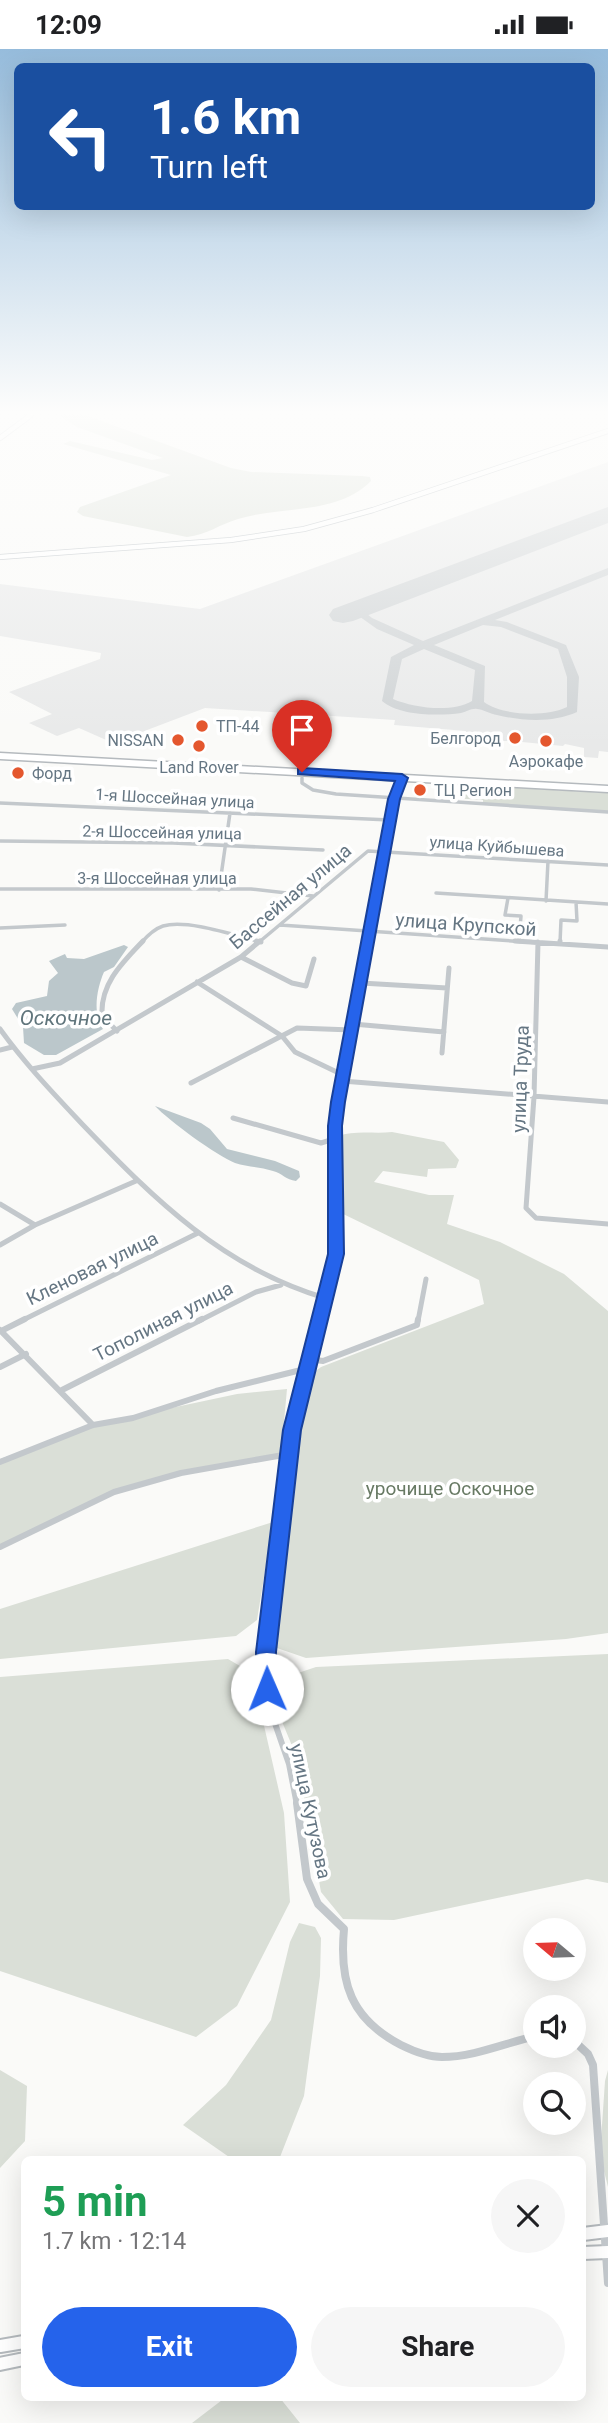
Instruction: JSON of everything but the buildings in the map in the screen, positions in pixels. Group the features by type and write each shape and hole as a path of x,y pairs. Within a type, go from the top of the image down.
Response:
{"main road":[{"path":"0,557 206,543 316,526"},
{"path":"0,756 608,789"},
{"path":"586,2234 606,2231"},
{"path":"586,2253 607,2252"},
{"path":"0,2346 21,2342"},
{"path":"0,2364 21,2360"}],"street":[{"path":"302,778 303,785 316,791 394,799 608,812"},
{"name":"улица Кутузова","path":"344,1929 318,1904 307,1879 301,1823 289,1765 269,1706 266,1652 289,1454 305,1369 325,1298 337,1237 335,1126 342,1078 394,799 402,778"},
{"name":"1-я Шоссейная улица","path":"0,803 390,820"},
{"path":"219,890 230,813"},
{"name":"2-я Шоссейная улица","path":"0,841 224,845 323,850"},
{"name":"улица Куйбышева","path":"385,850 608,865"},
{"name":"Бассейная улица","path":"32,1069 60,1063 241,957 360,855 368,851 385,850"},
{"path":"546,901 548,861"},
{"name":"3-я Шоссейная улица","path":"0,889 276,890 313,896"},
{"path":"436,893 608,904"},
{"path":"508,898 505,915 521,916 519,941"},
{"path":"560,944 561,920 577,921 576,902"},
{"path":"0,928 65,925"},
{"path":"117,1031 102,1016 106,988 118,968 158,929 179,925 261,942"},
{"name":"улица Крупской","path":"281,925 608,947"},
{"name":"улица Труда","path":"538,942 534,1097 526,1208 531,1215 545,1219 608,1224"},
{"path":"241,957 292,983 306,986 314,958"},
{"path":"442,1053 449,968"},
{"path":"197,982 282,1036 295,1052 342,1078 608,1102"},
{"path":"361,983 447,988"},
{"path":"191,1083 297,1028 352,1027 443,1032"},
{"path":"0,1029 12,1047 136,1181 198,1233 281,1285 325,1298"},
{"path":"0,1051 12,1047"},
{"path":"233,1118 321,1143 337,1138"},
{"path":"0,1245 35,1225 136,1181"},
{"path":"0,1204 35,1225"},
{"name":"Кленовая улица","path":"0,1331 198,1233"},
{"path":"309,1359 323,1361 417,1325 426,1279"},
{"name":"Тополиная улица","path":"62,1390 256,1292 281,1285"},
{"path":"0,1331 62,1390 93,1425"},
{"path":"0,1367 26,1354"},
{"path":"0,1462 93,1425 134,1418 216,1391 305,1369"},
{"path":"0,1547 114,1492 181,1473 289,1454"},
{"path":"344,1929 341,1955 351,2002 371,2026 393,2042 418,2053 440,2057 523,2039"},
{"path":"586,2052 593,2065 608,2283"}],"shaded area":[{"name":"Белгород","path":"431,526 608,526 608,752 599,751 598,758 584,757 584,748 565,744 464,741 466,731 394,725 395,720 205,708 113,743 79,728 57,736 29,723 52,714 9,692 100,659 101,653 0,636 0,584 200,609"}],"green space":[{"path":"131,526 221,526 187,537"},
{"path":"461,787 608,793 608,811 483,803 483,800 437,797 438,789 461,791"},
{"name":"урочище Оскочное","path":"392,1132 444,1142 459,1160 456,1168 428,1169 427,1177 383,1171 374,1182 429,1195 454,1195 447,1224 500,1242 564,1274 608,1311 608,1633 566,1639 306,1658 274,1647 305,1379 321,1367 484,1304 479,1280 337,1211 338,1136"},
{"path":"287,1389 281,1454 113,1490 0,1545 0,1459 105,1422 237,1394"},
{"path":"273,1522 257,1620 236,1636 0,1659 0,1609"},
{"path":"608,1654 608,1883 587,1879 394,1920 343,1919 321,1892 297,1758 281,1719 274,1681 316,1667"},
{"path":"228,1659 252,1673 284,1813 290,1902 237,2006 196,2037 0,1971 0,1677"},
{"path":"299,1923 315,1927 321,1938 320,1976 304,2096 280,2156 228,2156 183,2125 226,2085 271,2020 290,1942"},
{"path":"0,2070 27,2086 25,2141 0,2168"},
{"path":"608,2070 608,2187 600,2155"},
{"path":"221,2401 282,2401 300,2423 192,2423"}],"water":[{"name":"Оскочное","path":"124,945 128,947 114,967 104,972 99,985 97,1008 103,1029 56,1055 44,1055 24,1043 23,1027 12,1009 16,1003 47,996 49,981 58,973 49,961 65,954 67,958 84,959"},
{"path":"155,1106 201,1123 210,1129 227,1149 275,1161 299,1171 300,1177 296,1181 276,1172 227,1159 193,1137"}],"taxiway":[{"path":"424,645 608,571"},
{"path":"368,606 361,614 368,620 424,645"},
{"path":"478,703 484,708 509,714 540,716 573,709 574,701 572,670 562,647 503,624 484,622"},
{"path":"424,645 481,668 478,703"},
{"path":"424,645 397,657 388,701 420,709 448,710 471,707 478,703"}],"runway":[{"path":"343,615 577,526"}],"place":[{"name":"ТП-44","path":"202,726"},
{"name":"Белгород","path":"515,738"},
{"name":"NISSAN","path":"178,740"},
{"name":"Аэрокафе","path":"546,741"},
{"name":"Land Rover","path":"199,746"},
{"name":"Форд","path":"18,773"},
{"name":"ТЦ Регион","path":"420,790"}],"route":[{"path":"267,1689 266,1652 292,1430 305,1369 336,1254 335,1126 338,1102 394,799 402,778 302,772"}]}
